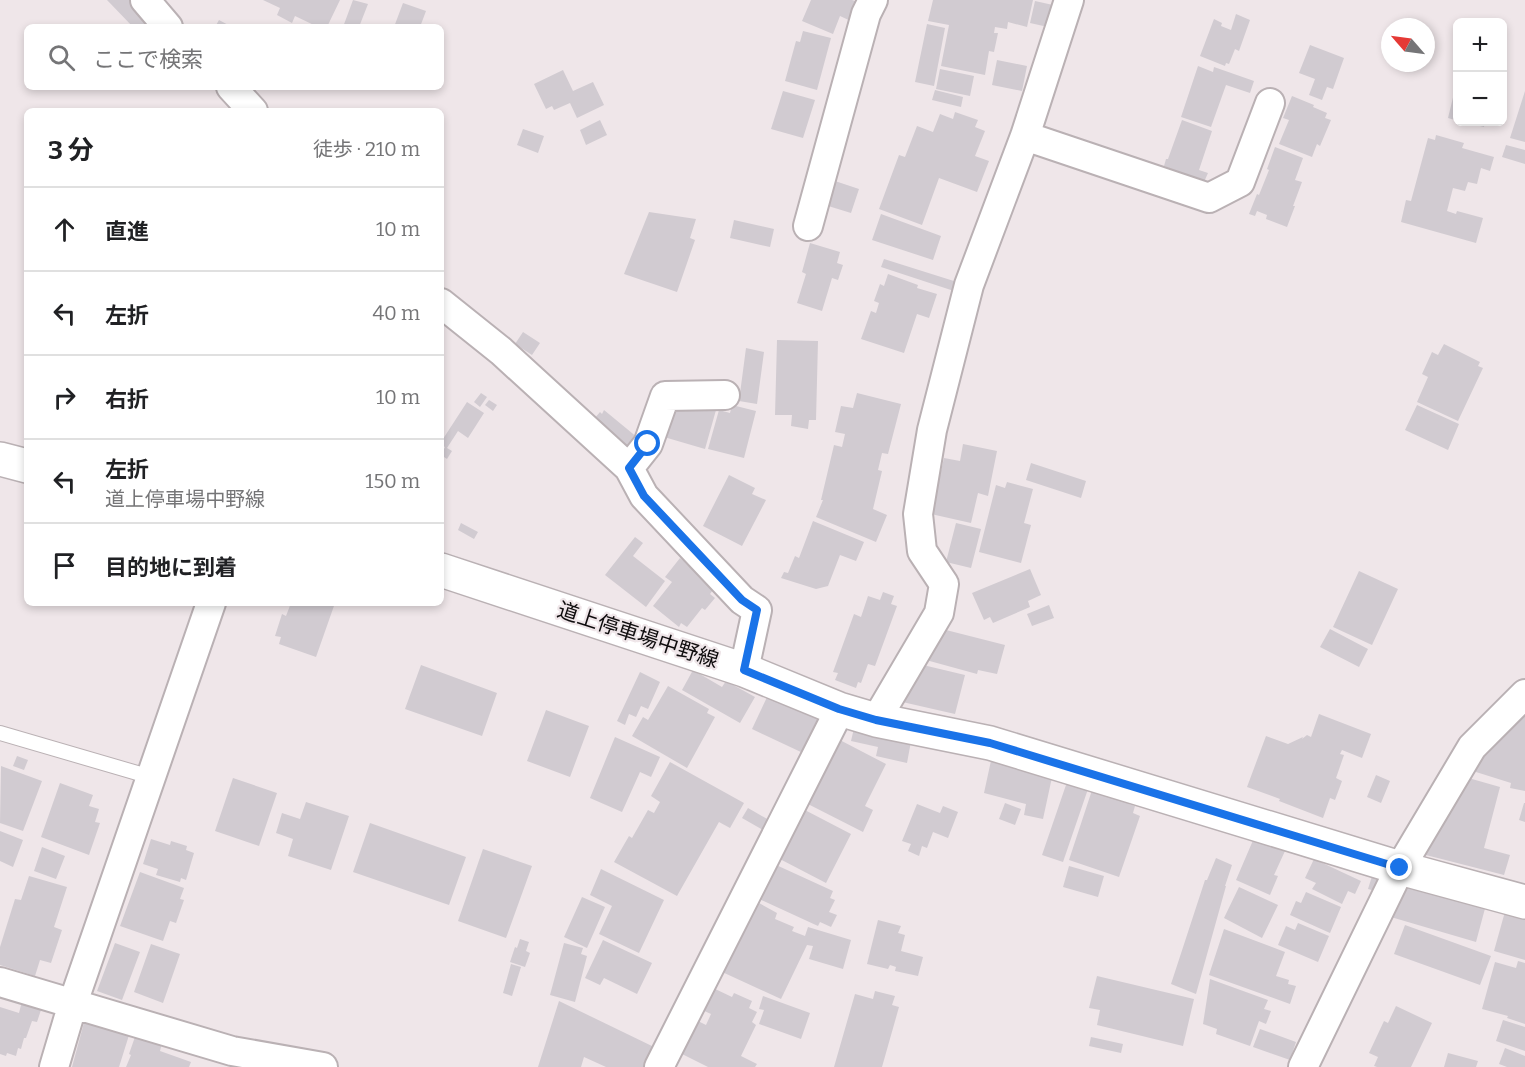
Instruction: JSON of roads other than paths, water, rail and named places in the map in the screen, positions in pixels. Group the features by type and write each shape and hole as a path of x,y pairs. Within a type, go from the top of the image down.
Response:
{"main road":[{"path":"0,459 24,465"},
{"name":"道上停車場中野線","path":"444,571 744,670 839,709 876,720 990,743 1400,868 1525,902"}],"street":[{"path":"145,0 165,24"},
{"path":"808,226 866,14 873,0"},
{"path":"876,720 939,614 944,584 922,551 918,514 932,430 969,285 1025,136 1069,0"},
{"path":"234,90 250,108"},
{"path":"1025,136 1209,198 1240,182 1270,103"},
{"path":"444,305 501,351 629,468 644,496 742,600 757,610 744,670"},
{"path":"629,468 648,444 664,396 725,395"},
{"path":"54,1067 73,1003 210,606"},
{"path":"1303,1067 1400,868 1472,747 1525,694"},
{"path":"659,1067 839,709"},
{"path":"0,982 232,1052 323,1067"}],"lane":[{"path":"0,733 151,777"}]}
